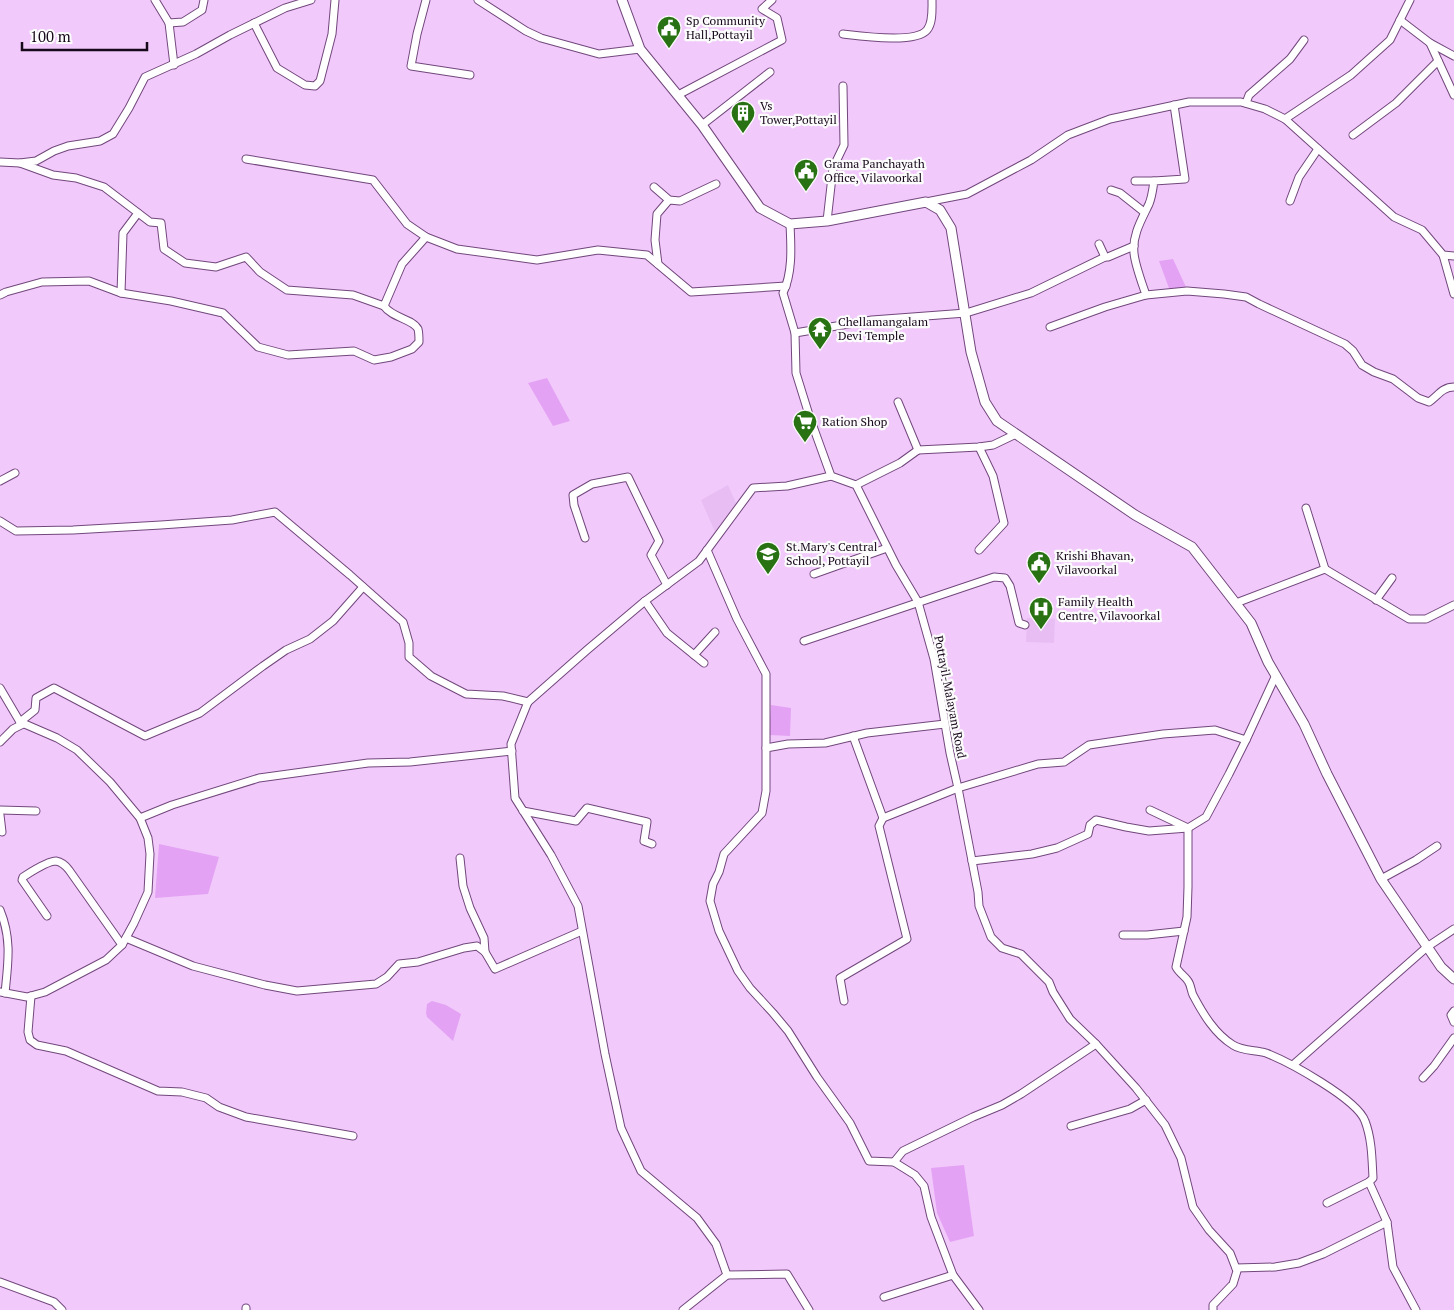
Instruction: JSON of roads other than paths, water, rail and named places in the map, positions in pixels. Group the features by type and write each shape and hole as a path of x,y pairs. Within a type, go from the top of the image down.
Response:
{"street":[{"path":"154,0 169,23 174,65"},
{"path":"169,23 183,22 202,10 204,0"},
{"path":"0,162 20,163 36,161 68,146 100,140 113,134 146,77 174,65 285,8 310,0"},
{"path":"254,23 277,68 305,85 316,86 320,81 332,34 335,0"},
{"path":"426,0 411,66 470,75"},
{"path":"478,0 526,31 549,40 599,54 640,49"},
{"path":"622,0 640,49 702,125 760,208 790,224 827,221 967,194 1031,160 1068,135 1110,119 1189,102 1241,102 1265,109 1285,119 1394,217 1422,230 1443,255 1454,294"},
{"path":"678,95 782,40 776,18 762,9 772,0"},
{"path":"843,34 899,39 919,35 927,31 931,23 932,0"},
{"path":"1285,119 1351,75 1390,40 1410,0"},
{"path":"1400,20 1430,43 1454,56"},
{"path":"1246,103 1249,95 1290,59 1304,40"},
{"path":"1430,43 1454,95"},
{"path":"1353,134 1396,103 1438,61"},
{"path":"702,125 770,72"},
{"path":"827,221 833,168 844,145 843,86"},
{"path":"1135,181 1185,179 1174,105"},
{"path":"1290,201 1299,178 1318,149"},
{"path":"246,160 373,180 407,224 426,237 456,248 537,260 598,250 647,255 691,292 786,286"},
{"path":"0,295 42,282 89,282 121,293 171,301 223,313 258,347 288,355 354,351 374,360 391,357 412,349 419,342 418,329 411,323 388,311 384,306 354,295 287,290 260,272 246,257 216,267 185,263 164,249 161,224 150,222 104,187 76,178 53,175 20,163"},
{"path":"1146,295 1134,253 1134,246 1138,228 1150,202 1154,181"},
{"path":"654,187 669,200 680,201 716,184"},
{"path":"1111,190 1120,193 1144,212"},
{"path":"658,264 654,240 657,214 669,200"},
{"path":"926,202 940,210 951,228 971,352 985,402 996,420 1135,515 1192,547 1251,623 1268,662 1304,724 1327,774 1381,879 1427,948 1441,967 1453,977"},
{"path":"121,293 122,233 138,213"},
{"path":"790,224 791,257 783,294 794,333 796,373 831,476"},
{"path":"384,306 402,264 426,237"},
{"path":"1099,244 1105,257"},
{"path":"794,333 872,320 966,313 1031,293 1105,257 1110,257 1134,246"},
{"path":"1443,255 1454,256"},
{"path":"1050,327 1105,307 1146,295 1187,292 1246,297 1345,344 1353,350 1362,365 1374,372 1393,378 1418,398 1428,402 1443,389 1454,386"},
{"path":"898,402 918,450"},
{"path":"727,1275 716,1244 697,1218 641,1171 621,1128 603,1044 578,906 550,855 515,798 511,744 528,702 645,601 699,561 753,488 787,486 831,476 856,485 900,464 918,450 994,445 1016,434"},
{"path":"979,447 993,476 1004,523 979,550"},
{"path":"0,481 15,473"},
{"path":"585,538 574,505 573,495 592,484 628,477 659,541 651,555 667,585"},
{"name":"Pottayil-Malayam Road","path":"856,485 918,602 934,659 950,753 978,892 979,906 991,937 1002,948 1022,954 1036,968 1049,982 1070,1020 1096,1044 1166,1125 1181,1158 1193,1207 1209,1230 1230,1254 1236,1268"},
{"path":"1306,508 1325,569 1409,619 1426,619 1454,605"},
{"path":"0,521 16,531 73,530 232,520 274,512 403,622 409,643 409,657 431,676 466,694 503,696 528,702"},
{"path":"814,574 888,548"},
{"path":"707,550 737,619 766,674 766,792 762,813 724,854 719,872 713,884 710,901 719,931 738,971 750,988 788,1031 817,1077 850,1123 869,1161 894,1162 915,1175 924,1186 931,1217 953,1275 979,1310"},
{"path":"1236,603 1325,569"},
{"path":"804,641 994,577 1005,578 1010,586 1019,623 1025,625"},
{"path":"1376,600 1392,578"},
{"path":"0,742 35,710 36,698 54,688 146,736 200,713 286,650 310,640 333,621 363,587"},
{"path":"645,601 667,633 704,663"},
{"path":"694,655 715,632"},
{"path":"972,861 1032,854 1057,848 1088,834 1090,825 1096,820 1149,831 1188,828 1206,817 1246,740 1276,675"},
{"path":"0,688 21,723 52,736 77,750 110,782 140,818 148,838 150,854 148,892 122,945 106,960 45,992 31,996 17,996 2,992 9,948 6,926 0,910"},
{"path":"766,748 788,744 825,742 853,736 945,724"},
{"path":"844,1001 840,978 907,939 879,826 883,818 958,788 1038,764 1064,762 1090,745 1162,734 1215,730 1246,740"},
{"path":"853,736 883,818"},
{"path":"140,818 172,805 259,778 368,763 410,762 512,751"},
{"path":"523,811 576,821 587,808 647,822 644,841 652,844"},
{"path":"0,810 36,811"},
{"path":"1150,810 1188,828"},
{"path":"0,815 2,832"},
{"path":"1188,828 1187,917 1176,967 1188,980 1205,1016 1217,1032 1235,1047 1264,1052 1293,1065 1354,1105 1365,1120 1371,1147 1373,1178 1369,1182 1327,1203"},
{"path":"1381,879 1437,846"},
{"path":"460,858 463,886 470,908 484,938 485,952 494,969 582,931"},
{"path":"47,916 22,880 23,876 55,861 62,863 69,870 122,945"},
{"path":"1293,1065 1427,948 1454,929"},
{"path":"1123,935 1147,935 1184,931"},
{"path":"126,938 193,966 265,985 297,991 376,984 387,977 399,964 418,962 477,946 485,952"},
{"path":"31,996 28,1032 30,1040 37,1045 66,1052 158,1091 182,1092 206,1098 219,1107 246,1117 353,1136"},
{"path":"1454,1011 1451,1014 1454,1022"},
{"path":"1423,1078 1454,1038"},
{"path":"894,1162 903,1151 1002,1105 1021,1094 1096,1044"},
{"path":"1071,1126 1130,1108 1146,1100"},
{"path":"1369,1182 1387,1222 1393,1267 1416,1310"},
{"path":"1213,1310 1213,1305 1233,1284 1237,1271 1236,1268 1275,1267 1299,1263 1323,1254 1387,1222"},
{"path":"683,1310 727,1275 787,1274 809,1310"},
{"path":"884,1297 953,1275"},
{"path":"0,1282 54,1302 62,1310"}],"place":[{"name":"Sp Community Hall,Pottayil","path":"669,49"},
{"name":"Vs Tower,Pottayil","path":"743,134"},
{"name":"Grama Panchayath Office, Vilavoorkal","path":"806,192"},
{"name":"Chellamangalam Devi Temple","path":"820,350"},
{"name":"Ration Shop","path":"805,443"},
{"name":"St.Mary's Central School, Pottayil","path":"768,575"},
{"name":"Krishi Bhavan, Vilavoorkal","path":"1039,584"},
{"name":"Family Health Centre, Vilavoorkal","path":"1041,630"}]}
